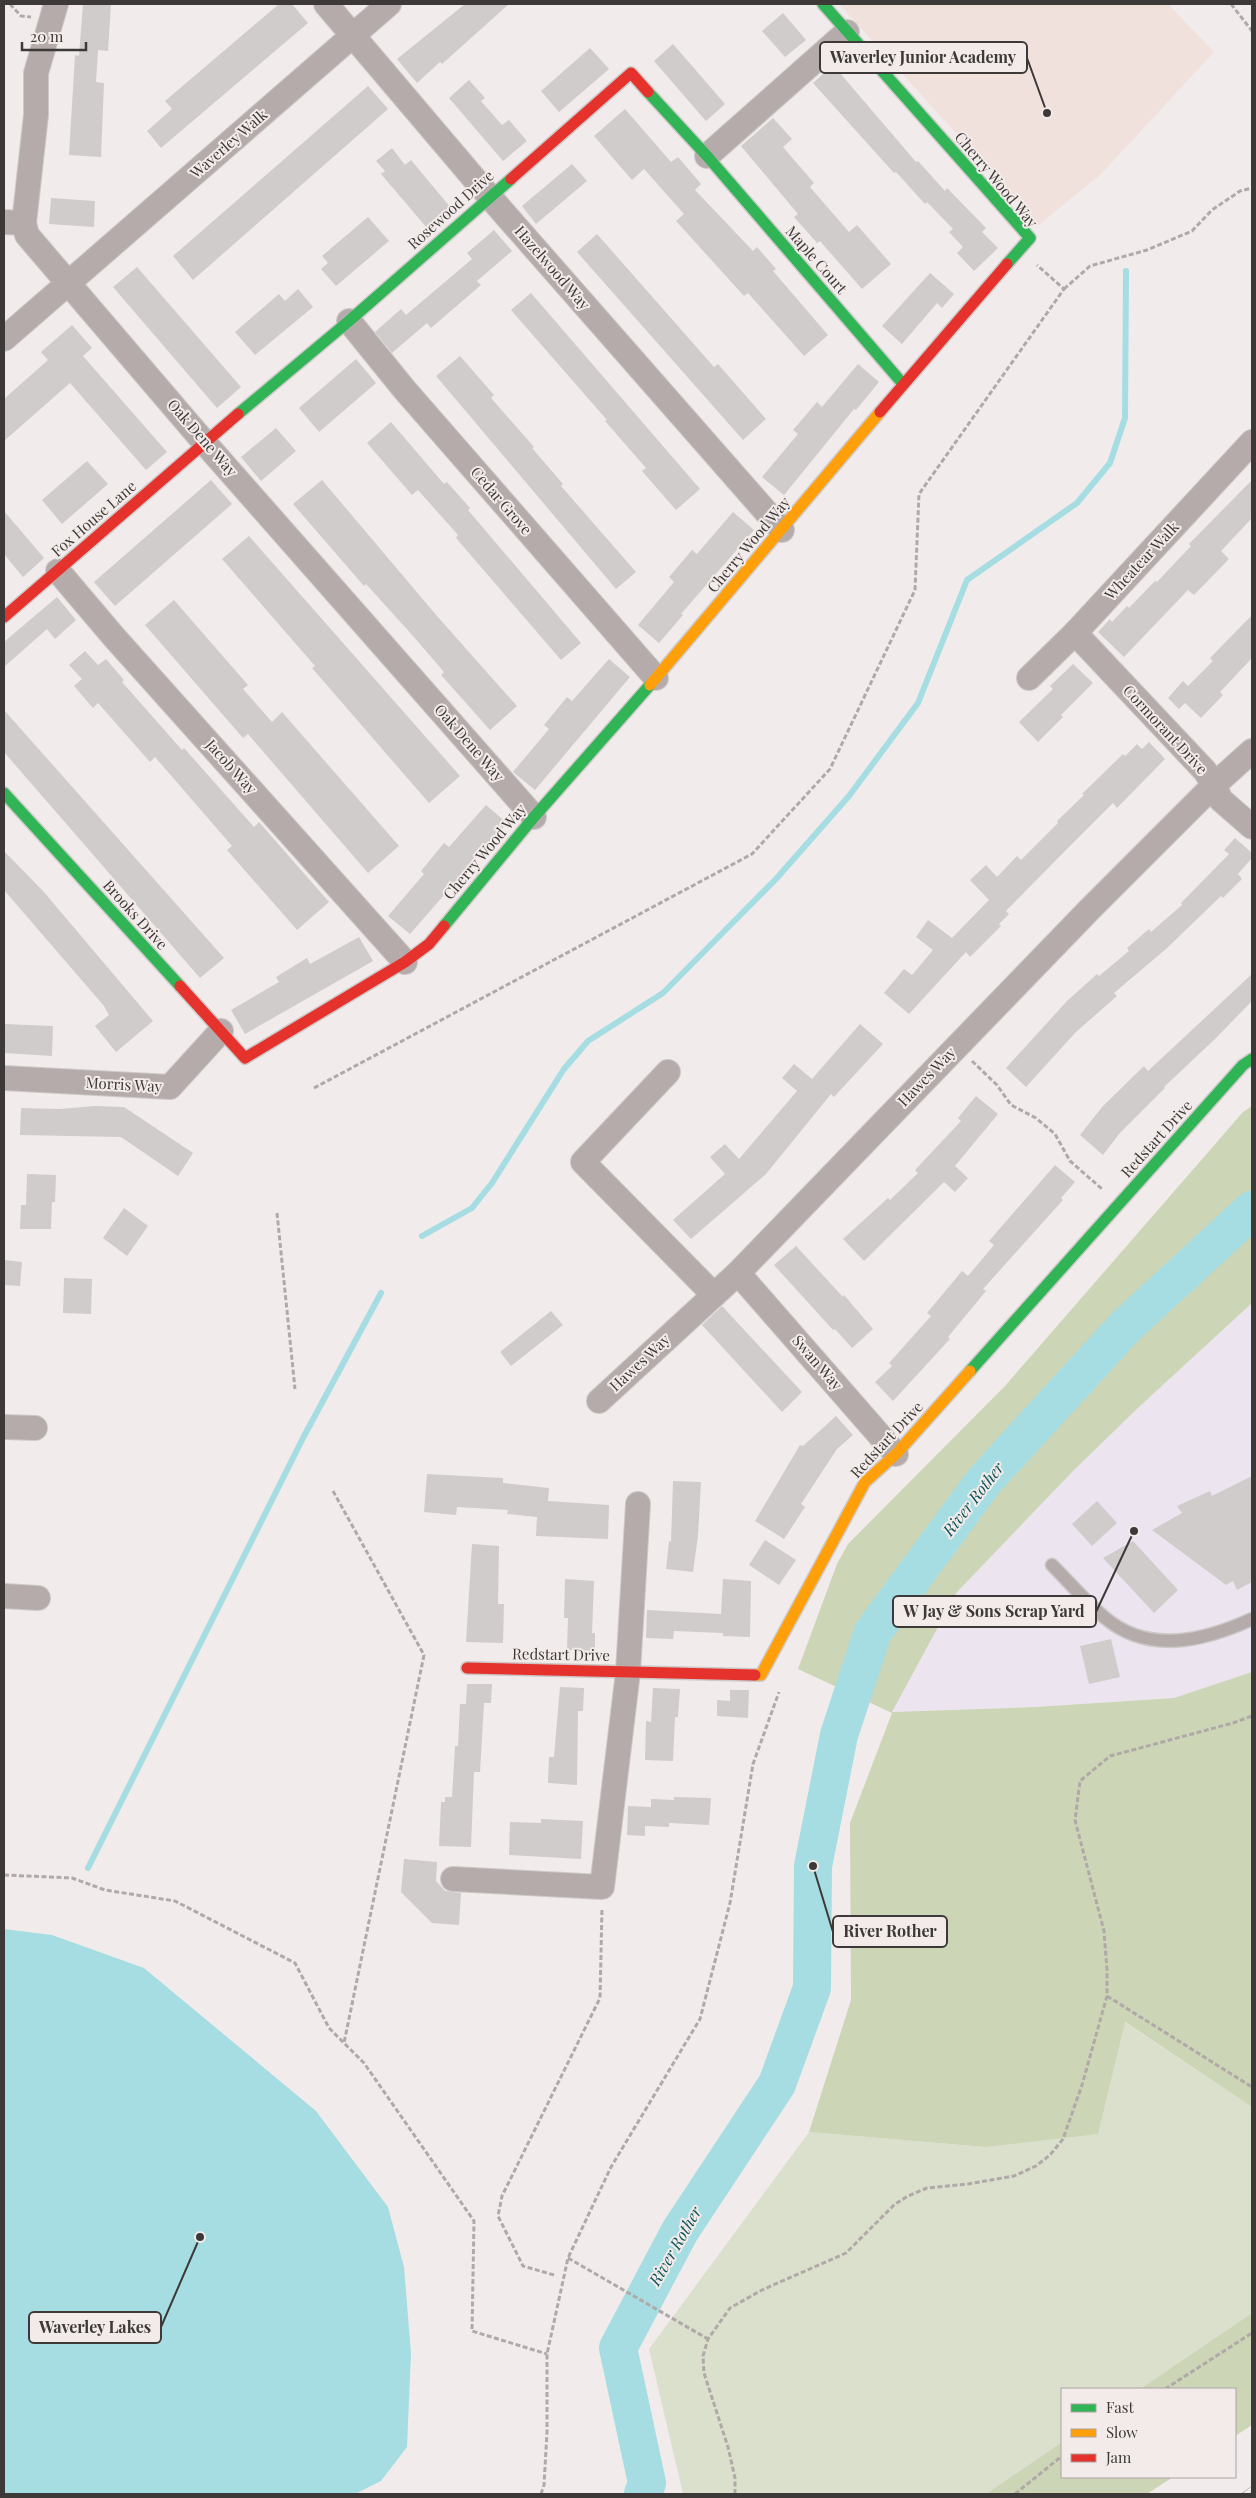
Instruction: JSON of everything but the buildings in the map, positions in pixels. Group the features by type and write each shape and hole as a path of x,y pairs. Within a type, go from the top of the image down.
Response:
{"street":[{"name":"Oak Dene Way","path":"56,4 36,72 36,115 14,222 204,442 534,817"},
{"name":"Hazelwood Way","path":"326,4 354,34 489,196 782,530"},
{"name":"Waverley Walk","path":"4,339 389,4"},
{"name":"Cherry Wood Way","path":"245,1058 405,962 429,944 534,817 656,678 903,384 1030,238 823,4"},
{"path":"707,156 847,32"},
{"name":"Rosewood Drive","path":"204,442 349,321 631,73 707,156"},
{"name":"Maple Court","path":"707,156 903,384"},
{"name":"Cedar Grove","path":"349,321 404,389 656,678"},
{"name":"Fox House Lane","path":"4,617 204,442"},
{"name":"Wheatear Walk","path":"1029,678 1075,633 1252,442"},
{"name":"Jacob Way","path":"58,571 114,637 405,962"},
{"name":"Cormorant Drive","path":"1075,633 1205,771 1214,785 1220,800 1252,827"},
{"name":"Hawes Way","path":"599,1401 738,1273 1214,785 1252,751"},
{"name":"Brooks Drive","path":"4,792 245,1058"},
{"name":"Morris Way","path":"4,1078 170,1087 220,1031"},
{"name":"Redstart Drive","path":"467,1668 761,1675 865,1482 896,1454 1243,1065 1252,1059"},
{"path":"668,1072 583,1162 714,1295"},
{"name":"Swan Way","path":"738,1273 896,1454"},
{"path":"4,1427 35,1428"},
{"path":"453,1879 602,1887 628,1672 638,1504"},
{"path":"4,1596 38,1598"}],"lane":[{"path":"1052,1565 1104,1617 1120,1629 1141,1638 1165,1642 1188,1640 1222,1633 1252,1619"}],"path":[{"path":"1230,4 1252,31"},
{"path":"314,1088 752,854 830,769 915,590 919,494 1064,289 1090,266 1147,250 1192,231 1212,210 1240,191 1252,188"},
{"path":"1020,249 1064,289"},
{"path":"957,1047 997,1085 1011,1105 1036,1118 1055,1134 1070,1160 1119,1204"},
{"path":"276,1213 295,1390"},
{"path":"333,1491 424,1655 344,2043"},
{"path":"541,2494 544,2485 547,2432 547,2354 568,2258 611,2166 700,2019 730,1903 753,1764 782,1682"},
{"path":"735,2494 735,2478 728,2447 704,2373 703,2356 708,2339 730,2308 762,2290 846,2252 895,2204 908,2196 927,2188 968,2184 1014,2176 1036,2166 1050,2155 1063,2139 1082,2085 1106,1996 1107,1970 1104,1931 1075,1820 1080,1781 1110,1756 1233,1724 1252,1716"},
{"path":"4,1875 72,1878 106,1890 175,1901 295,1964 330,2028 364,2063 474,2221 472,2331 547,2354"},
{"path":"554,2275 524,2266 498,2216 502,2196 600,1998 602,1887"},
{"path":"1106,1996 1252,2088"},
{"path":"568,2258 594,2275 703,2338 708,2339"},
{"path":"1167,2388 1252,2332"},
{"path":"1015,2494 1061,2457"}],"shaded area":[{"path":"839,4 1168,4 1214,52 1101,174 1039,225"},
{"path":"1252,1303 1252,1672 1174,1698 1036,1707 892,1712 957,1592 1074,1470 1140,1406"}],"green space":[{"path":"1252,1106 1252,1303 1140,1406 1074,1470 957,1592 892,1712 1036,1707 1174,1698 1252,1672 1252,2107 1125,2022 1098,2134 985,2147 809,2132 851,2000 850,1823 892,1713 798,1669 837,1564 848,1544 1005,1386 1243,1112"},
{"path":"1124,2022 1252,2107 1252,2313 1141,2388 1061,2388 1061,2443 986,2494 683,2494 649,2349 809,2132 985,2147"},
{"path":"1252,2313 1252,2425 1236,2435 1236,2388 1141,2388"},
{"path":"1061,2443 1061,2478 1171,2478 1147,2494 986,2494"}],"water":[{"path":"4,1929 52,1935 144,1968 316,2111 388,2207 404,2267 411,2353 407,2447 381,2481 355,2494 4,2494"}],"waterway":[{"path":"422,1236 472,1208 492,1183 564,1069 588,1041 663,993 776,879 849,796 918,703 967,580 1077,503 1110,463 1125,418 1126,271"},
{"name":"River Rother","path":"643,2494 647,2483 618,2348 680,2231 777,2084 812,1988 813,1866 839,1735 873,1632 984,1481 1125,1327 1252,1210"},
{"path":"88,1868 303,1438 381,1293"}],"railway":[{"path":"1245,2494 1252,2489"}],"traffic: fast":[{"path":"823,4 1030,238 1007,264"},
{"path":"648,92 707,156 903,384"},
{"path":"238,414 349,321 511,179"},
{"path":"444,926 534,817 650,685"},
{"path":"4,793 180,986"},
{"path":"970,1371 1243,1065 1252,1059"}],"traffic: slow":[{"path":"650,685 880,412"},
{"path":"755,1675 761,1675 865,1482 896,1454 970,1371"}],"traffic: jam":[{"path":"511,179 631,73 648,92"},
{"path":"880,412 1007,264"},
{"path":"4,617 238,414"},
{"path":"180,986 245,1058 405,962 429,944 444,926"},
{"path":"467,1668 755,1675"}],"place":[{"name":"Waverley Junior Academy","path":"1047,113"},
{"name":"W Jay & Sons Scrap Yard","path":"1134,1531"},
{"name":"River Rother","path":"813,1866"},
{"name":"Waverley Lakes","path":"200,2237"}]}
